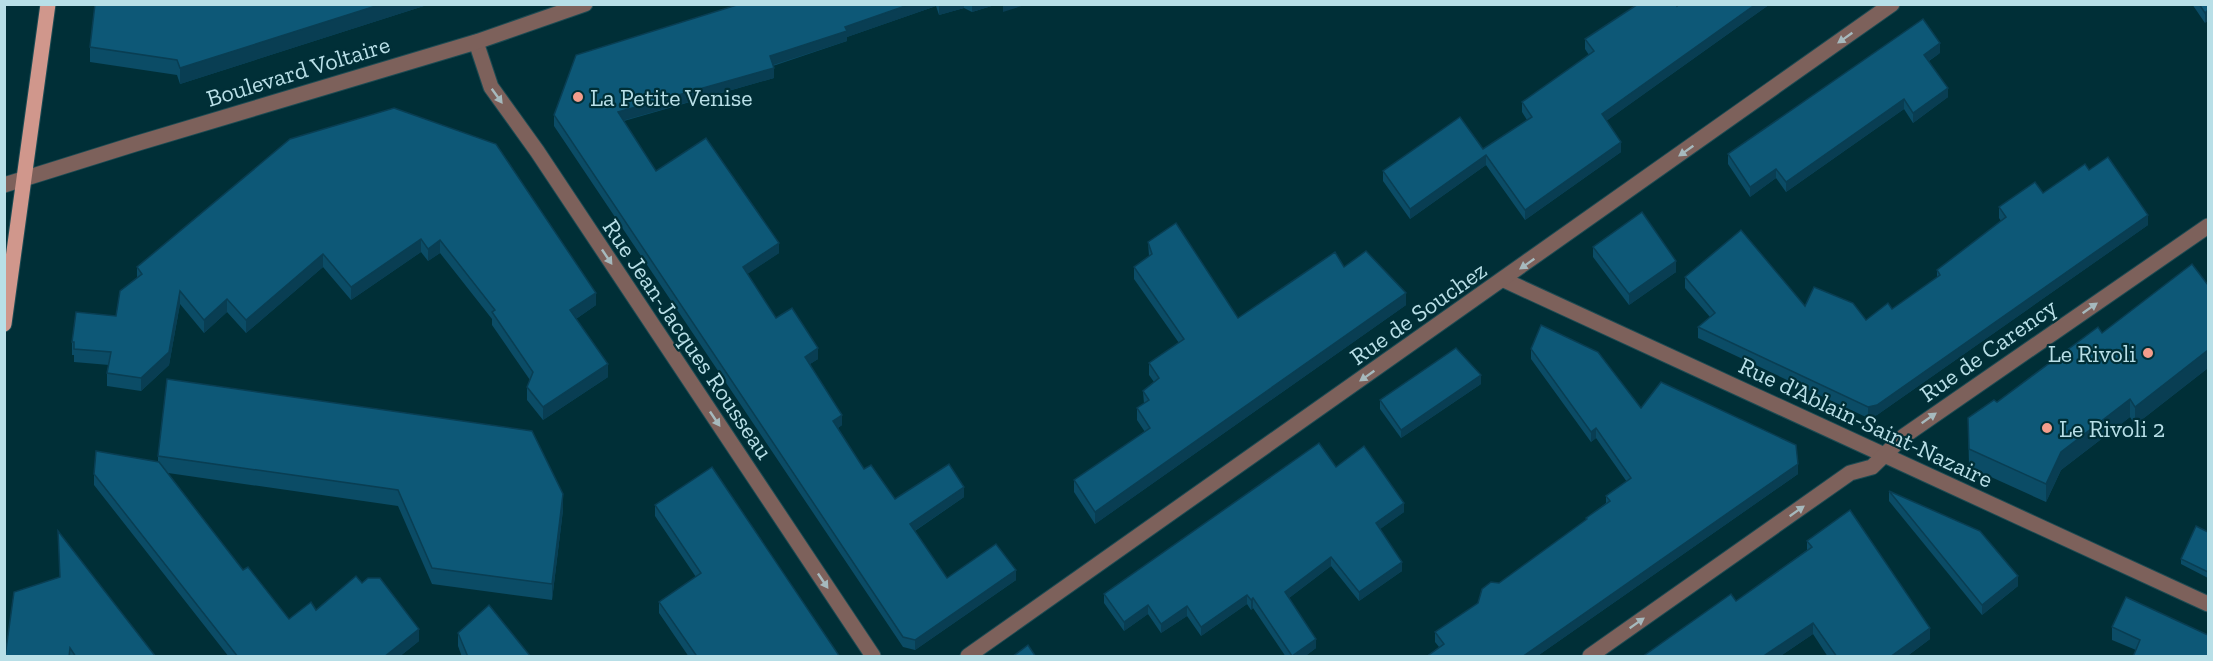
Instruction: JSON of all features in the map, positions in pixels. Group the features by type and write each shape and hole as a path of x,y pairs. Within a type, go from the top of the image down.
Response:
{"main road":[{"path":"4,324 48,4"}],"street":[{"name":"Boulevard Voltaire","path":"4,185 476,42 585,4"},
{"name":"Rue de Souchez","path":"968,657 1893,4"},
{"name":"Rue Jean-Jacques Rousseau","path":"476,42 490,87 537,151 873,657"},
{"name":"Rue de Carency","path":"1590,657 1850,473 1872,467 1904,436 2208,226"},
{"name":"Rue d'Ablain-Saint-Nazaire","path":"1504,280 2208,604"}],"building":[{"path":"95,4 382,4 180,68 177,60 90,47"},
{"path":"740,4 911,4 845,27 847,31 770,56 774,68 618,112 656,171 706,138 779,243 743,267 776,318 792,308 818,348 805,357 842,415 833,421 864,469 871,465 895,499 949,464 964,487 910,524 947,578 996,544 1016,570 915,640 903,637 554,115 576,55"},
{"path":"1638,4 1676,4 1677,6 1679,4 1756,4 1602,114 1621,142 1525,210 1486,155 1410,209 1383,171 1460,117 1483,149 1532,117 1522,102 1594,51 1585,39"},
{"path":"2199,4 2208,4 2208,10 2205,13"},
{"path":"1923,19 1940,43 1924,55 1948,88 1913,113 1904,99 1786,182 1776,169 1750,187 1728,154"},
{"path":"394,108 496,144 596,293 570,310 608,364 543,407 527,387 533,372 492,312 495,310 440,240 428,249 421,239 351,287 323,254 246,320 227,299 204,320 180,291 169,352 141,378 107,373 111,352 74,349 74,342 72,342 76,312 116,316 120,291 142,274 137,267 290,139"},
{"path":"2108,157 2148,215 1877,405 1868,407 1698,327 1715,313 1685,277 1741,230 1805,306 1814,287 1853,303 1866,320 1888,303 1892,309 1940,275 1937,270 2006,217 1999,207 2035,182 2043,193 2085,164 2089,170"},
{"path":"1642,212 1676,261 1629,294 1593,247"},
{"path":"1176,223 1238,318 1335,252 1344,267 1366,251 1406,293 1095,512 1074,480 1150,428 1137,408 1149,400 1143,391 1159,378 1149,363 1184,339 1134,267 1152,254 1148,242"},
{"path":"2192,264 2208,285 2208,350 2135,407 2130,399 2061,452 2046,484 1969,449 1968,418 1994,400 1997,402 2098,327 2102,333"},
{"path":"1541,325 1598,352 1641,408 1661,382 1796,445 1798,464 1522,657 1426,657 1444,644 1435,632 1478,603 1482,589 1491,582 1499,583 1587,519 1610,501 1606,496 1631,478 1596,428 1591,432 1531,349"},
{"path":"1456,348 1481,375 1401,430 1380,400"},
{"path":"167,379 532,431 563,494 552,584 432,568 398,490 158,456"},
{"path":"1319,443 1336,467 1364,446 1404,503 1376,523 1402,562 1359,592 1331,557 1285,592 1316,639 1292,656 1253,598 1251,600 1247,595 1201,627 1187,606 1161,624 1148,605 1124,622 1104,594"},
{"path":"96,451 159,462 243,570 248,567 289,619 311,602 316,610 356,576 362,583 368,578 380,578 419,629 384,657 238,657 94,474"},
{"path":"712,467 840,657 693,657 696,655 659,602 701,573 655,505"},
{"path":"1889,491 1980,531 2018,576 1982,605"},
{"path":"1850,510 1930,628 1890,657 1837,657 1813,623 1762,657 1642,657 1731,594 1736,601 1812,547 1807,541"},
{"path":"2196,526 2208,532 2208,572 2181,559"},
{"path":"58,531 156,657 76,657 70,648 69,657 5,657 14,592 60,577"},
{"path":"2126,597 2208,635 2208,657 2133,657 2140,640 2112,627"},
{"path":"489,605 531,657 468,657 458,633"},
{"path":"1028,645 1036,657 1012,657"}],"place":[{"name":"La Petite Venise","path":"578,97"},
{"name":"Le Rivoli","path":"2148,353"},
{"name":"Le Rivoli 2","path":"2047,428"}]}
